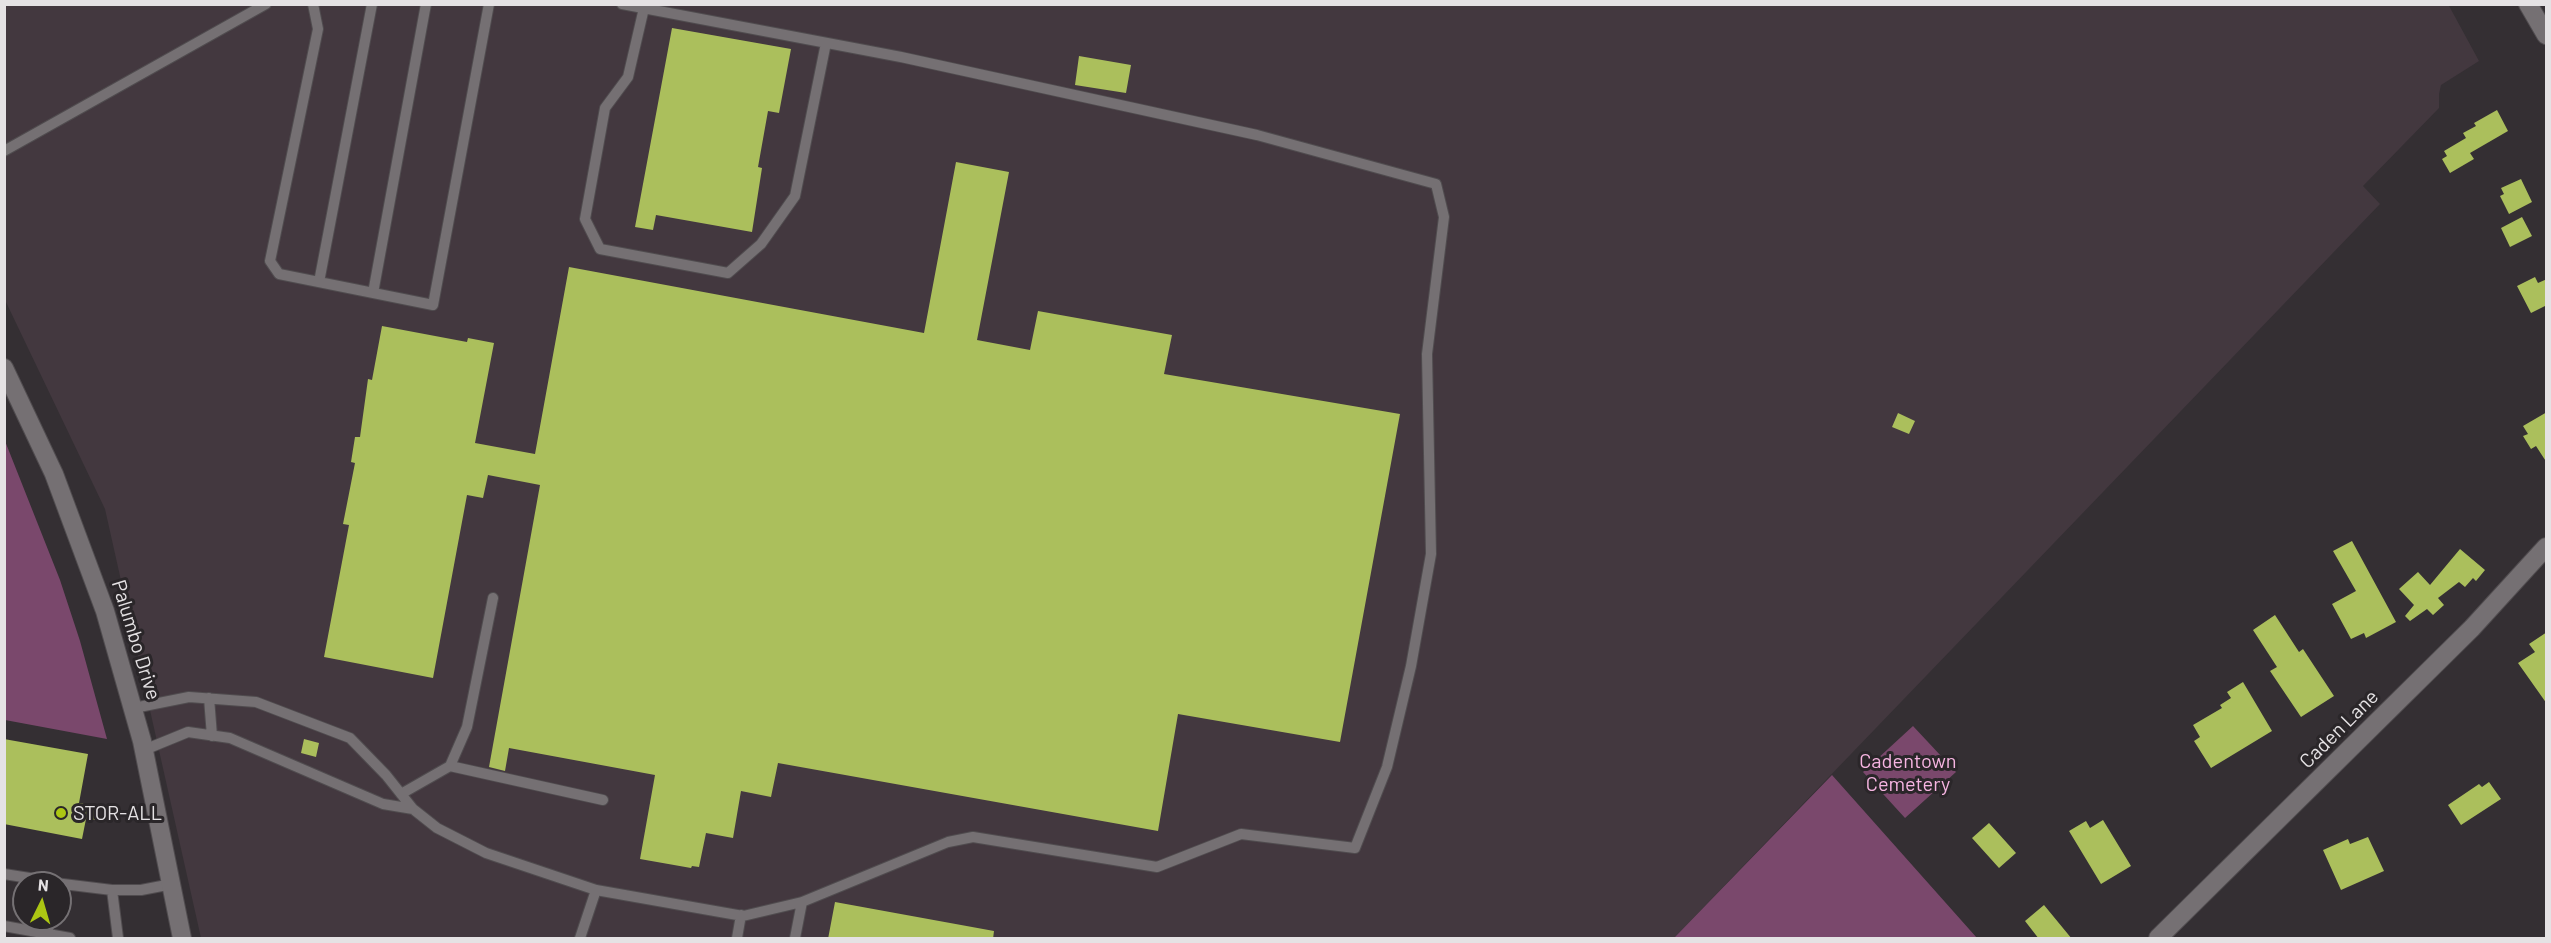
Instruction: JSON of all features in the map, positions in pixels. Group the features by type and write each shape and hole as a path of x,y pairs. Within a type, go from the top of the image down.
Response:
{"street":[{"path":"2528,4 2547,35"},
{"name":"Palumbo Drive","path":"4,368 54,474 105,611 144,750 182,939"},
{"name":"Caden Lane","path":"2158,939 2472,628 2547,547"}],"lane":[{"path":"4,151 266,4"},
{"path":"313,4 318,28 270,261 279,274 433,305 489,4"},
{"path":"319,282 372,4"},
{"path":"373,293 426,4"},
{"path":"134,708 189,697 256,702 350,738 413,809 437,828 486,853 596,890 741,915 802,902 948,842 973,837 1158,867 1241,834 1355,848 1387,767 1411,666 1431,554 1427,354 1444,217 1436,184 1257,135 826,43 622,4"},
{"path":"644,9 628,77 605,108 585,219 600,249 728,273 761,244 795,196 826,43"},
{"path":"401,794 450,766 467,727 493,598"},
{"path":"209,698 212,736"},
{"path":"144,750 188,732 230,738 383,804 413,809"},
{"path":"450,766 603,800"},
{"path":"72,884 112,890 141,890 172,884"},
{"path":"112,890 118,939"},
{"path":"580,939 596,890"},
{"path":"795,939 802,902"},
{"path":"737,939 741,915"},
{"path":"4,926 70,939"}],"shaded area":[{"path":"2448,4 2479,61 2441,85 2439,108 2363,186 2380,204 1674,938 201,938 105,509 5,300 5,5"}],"green space":[{"path":"5,441 60,580 80,641 107,739 5,720"},
{"name":"Cadentown Cemetery","path":"1913,726 1956,772 1905,818 1863,772"},
{"path":"1832,775 1977,938 1674,938"}],"building":[{"path":"672,28 791,49 779,113 768,111 758,167 762,168 752,232 656,215 653,230 635,227"},
{"path":"1079,56 1131,65 1126,93 1075,85"},
{"path":"2497,110 2508,131 2470,153 2474,159 2450,173 2442,159 2447,156 2444,151 2466,138 2463,133 2476,126 2474,123"},
{"path":"956,162 1009,172 977,340 1030,350 1038,311 1172,335 1164,374 1400,414 1340,742 1178,714 1158,831 778,763 771,797 741,791 733,838 706,833 699,867 692,866 691,868 640,859 655,775 509,748 505,771 489,767 540,485 488,475 483,498 467,495 433,678 324,657 349,525 343,524 355,463 351,462 355,437 360,437 368,379 372,380 382,326 467,342 468,338 494,343 475,443 535,454 569,267 924,333"},
{"path":"2521,179 2532,202 2509,214 2500,196 2504,194 2501,188"},
{"path":"2522,217 2532,236 2510,247 2501,228"},
{"path":"2535,277 2538,283 2547,279 2547,305 2531,313 2517,286"},
{"path":"2547,412 2547,463 2536,446 2531,449 2523,436 2528,434 2523,426"},
{"path":"1898,413 1915,421 1909,434 1892,427"},
{"path":"2352,541 2396,622 2366,638 2364,633 2351,639 2332,604 2356,591 2333,551"},
{"path":"2460,549 2485,570 2476,581 2473,578 2465,587 2459,582 2438,598 2444,605 2433,615 2427,609 2410,621 2405,616 2414,605 2399,589 2418,572 2430,585"},
{"path":"2275,615 2299,652 2303,649 2334,696 2301,717 2270,671 2277,667 2253,630"},
{"path":"2547,632 2547,704 2518,663 2535,652 2529,644"},
{"path":"2243,682 2272,731 2211,768 2194,741 2200,737 2193,725 2222,708 2220,705 2231,698 2227,692"},
{"path":"4,739 88,754 79,803 99,807 96,820 86,819 82,839 4,824"},
{"path":"304,739 319,743 316,757 301,753"},
{"path":"2489,782 2501,799 2461,825 2448,805 2479,784 2482,787"},
{"path":"2103,820 2131,866 2101,884 2069,831 2086,821 2090,828"},
{"path":"1989,823 2016,853 1999,868 1972,838"},
{"path":"2368,837 2384,871 2341,890 2323,850 2348,839 2350,844"},
{"path":"835,902 994,931 993,939 828,939"},
{"path":"2044,905 2072,939 2039,939 2025,921"}],"place":[{"name":"STOR-ALL","path":"61,813"}]}
